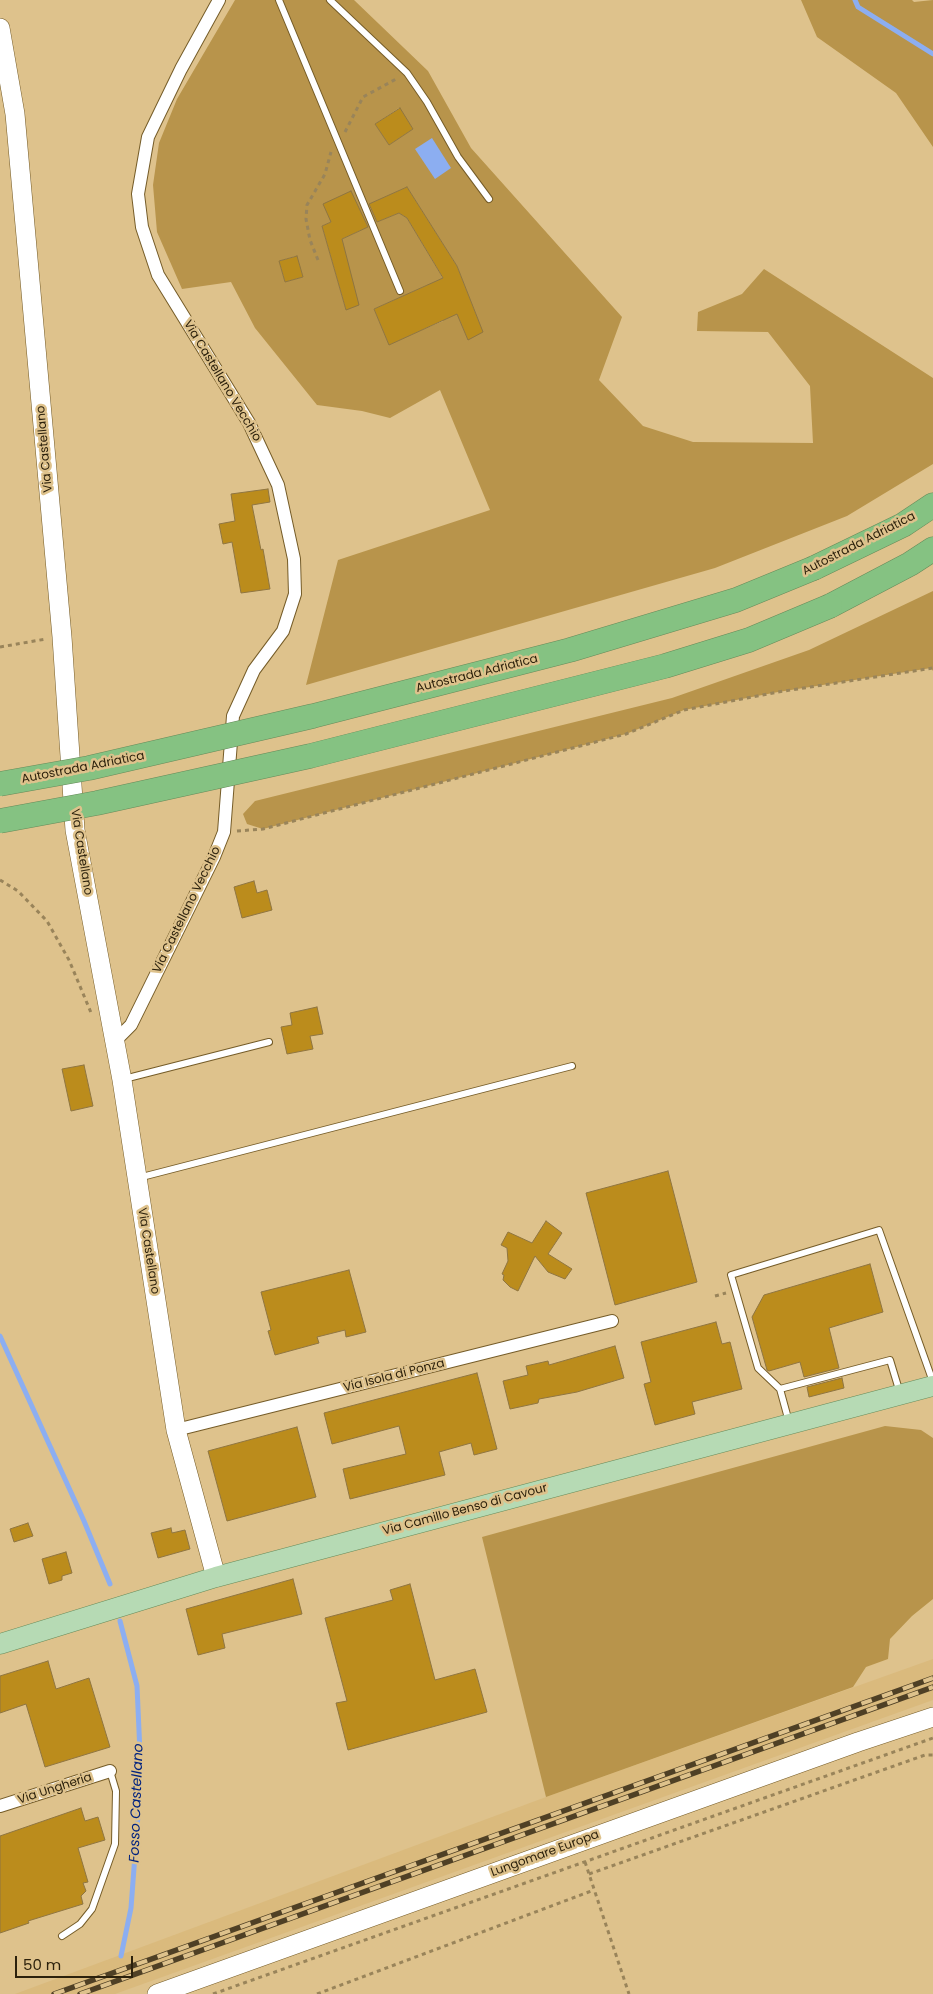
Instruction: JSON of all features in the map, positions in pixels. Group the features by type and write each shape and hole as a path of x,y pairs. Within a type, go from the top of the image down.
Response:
{"highway":[{"name":"Autostrada Adriatica","path":"0,784 89,768 304,718 570,650 736,600 814,568 903,525 933,505"},
{"path":"0,821 97,803 310,756 665,666 749,640 830,606 933,550"}],"main road":[{"name":"Via Camillo Benso di Cavour","path":"0,1644 216,1577 933,1386"}],"street":[{"name":"Via Castellano Vecchio","path":"116,1040 131,1025 224,832 233,716 254,670 283,630 295,594 294,559 278,485 249,423 158,275 142,227 138,194 148,137 181,69 219,0"},
{"name":"Via Castellano","path":"0,28 14,114 65,673 75,830 116,1040 176,1430 216,1577"},
{"name":"Via Isola di Ponza","path":"176,1430 612,1321"},
{"name":"Lungomare Europa","path":"157,1994 578,1842 933,1717"},
{"name":"Via Ungheria","path":"0,1806 110,1771"}],"lane":[{"path":"279,0 400,291"},
{"path":"330,0 407,73 427,102 458,157 489,199"},
{"path":"122,1080 196,1059 269,1042"},
{"path":"137,1178 572,1066"},
{"path":"789,1424 780,1389 758,1368 731,1275 878,1230 933,1382"},
{"path":"780,1389 890,1360 900,1394"},
{"path":"62,1936 80,1924 92,1909 115,1844 116,1791 110,1771"}],"path":[{"path":"0,648 37,640"},
{"path":"224,832 263,830 414,791 626,734 684,710 778,692 933,668"},
{"path":"0,880 18,891 48,921 69,960 93,1017"},
{"path":"213,1994 933,1738"},
{"path":"589,1874 925,1755 933,1755"},
{"path":"578,1842 629,1994"},
{"path":"317,1994 594,1890"}],"shaded area":[{"path":"235,0 354,0 428,71 471,148 622,317 599,380 643,426 693,442 813,443 810,386 768,332 697,331 698,312 742,294 764,269 933,378 933,464 847,516 715,568 306,685 338,560 490,510 440,390 390,418 362,411 317,405 255,328 231,282 182,289 157,232 153,185 159,143 177,99","holes":["399,108 413,129 389,145 375,124","407,187 457,266 482,331 468,339 441,275 407,218 399,213 377,222 369,205","359,209 368,227 342,239 346,310 322,226","296,256 303,277 285,282 279,261","428,285 443,321 389,344 374,309"]},
{"path":"801,0 912,0 914,2 933,0 933,147 896,93 817,37"},
{"path":"933,591 933,671 931,668 778,692 684,710 626,734 263,829 247,824 243,814 255,801 672,698 809,650"},
{"path":"885,1426 921,1430 933,1438 933,1599 912,1616 890,1639 888,1659 866,1667 853,1687 546,1797 482,1537"},
{"path":"933,1659 933,1700 115,1994 15,1994 546,1797"}],"water":[{"path":"432,138 451,168 435,179 415,149"}],"building":[{"path":"400,108 413,129 389,145 375,124"},
{"path":"407,187 457,266 483,332 468,340 457,314 389,345 374,309 443,278 407,218 399,213 377,222 369,204"},
{"path":"351,191 368,227 342,239 359,305 346,310 322,226 331,222 323,204"},
{"path":"297,256 303,277 285,282 279,261"},
{"path":"268,489 270,502 252,505 261,550 263,549 270,589 241,593 232,542 223,544 219,524 235,521 231,494"},
{"path":"254,881 257,893 267,890 272,910 242,918 234,887"},
{"path":"317,1007 323,1034 310,1036 313,1049 287,1054 281,1027 292,1025 290,1013"},
{"path":"84,1065 93,1106 71,1111 62,1069"},
{"path":"668,1171 697,1282 615,1305 586,1193"},
{"path":"546,1221 562,1233 548,1254 572,1269 565,1279 548,1272 535,1256 518,1291 510,1287 503,1280 504,1275 502,1274 508,1261 507,1248 501,1245 508,1232 532,1243"},
{"path":"870,1264 883,1312 829,1328 839,1368 804,1377 800,1362 767,1370 752,1317 764,1295"},
{"path":"349,1270 366,1332 346,1337 345,1330 317,1337 319,1343 275,1355 268,1331 271,1330 261,1292"},
{"path":"716,1322 722,1344 730,1342 742,1389 692,1402 695,1414 655,1425 644,1384 651,1382 641,1342"},
{"path":"615,1346 624,1378 577,1392 539,1399 538,1403 510,1409 503,1381 528,1375 526,1366 548,1361 549,1365"},
{"path":"477,1373 497,1449 474,1455 471,1443 439,1452 445,1475 350,1499 343,1469 406,1454 399,1426 332,1444 324,1413"},
{"path":"842,1378 844,1388 809,1397 807,1387"},
{"path":"297,1427 316,1497 227,1521 208,1451"},
{"path":"28,1523 33,1536 14,1542 10,1529"},
{"path":"171,1528 172,1533 185,1530 190,1549 158,1558 151,1533"},
{"path":"66,1552 72,1573 62,1576 62,1580 49,1584 42,1559"},
{"path":"293,1579 302,1614 222,1634 225,1648 198,1655 186,1609"},
{"path":"410,1584 435,1680 475,1669 487,1712 348,1750 336,1703 347,1701 325,1618 393,1600 390,1590"},
{"path":"48,1661 56,1689 89,1678 110,1747 45,1767 26,1704 0,1713 0,1676"},
{"path":"81,1808 85,1821 98,1817 105,1840 78,1848 88,1882 83,1883 86,1891 81,1896 83,1904 28,1921 29,1923 0,1933 0,1836"}],"waterway":[{"path":"855,0 858,7 933,54"},
{"name":"Fosso Castellano","path":"0,1336 84,1521 110,1584"},
{"name":"Fosso Castellano","path":"120,1621 137,1686 141,1775 131,1908 121,1956"}],"railway":[{"path":"54,1994 933,1678"},
{"path":"80,1994 933,1687"}]}
